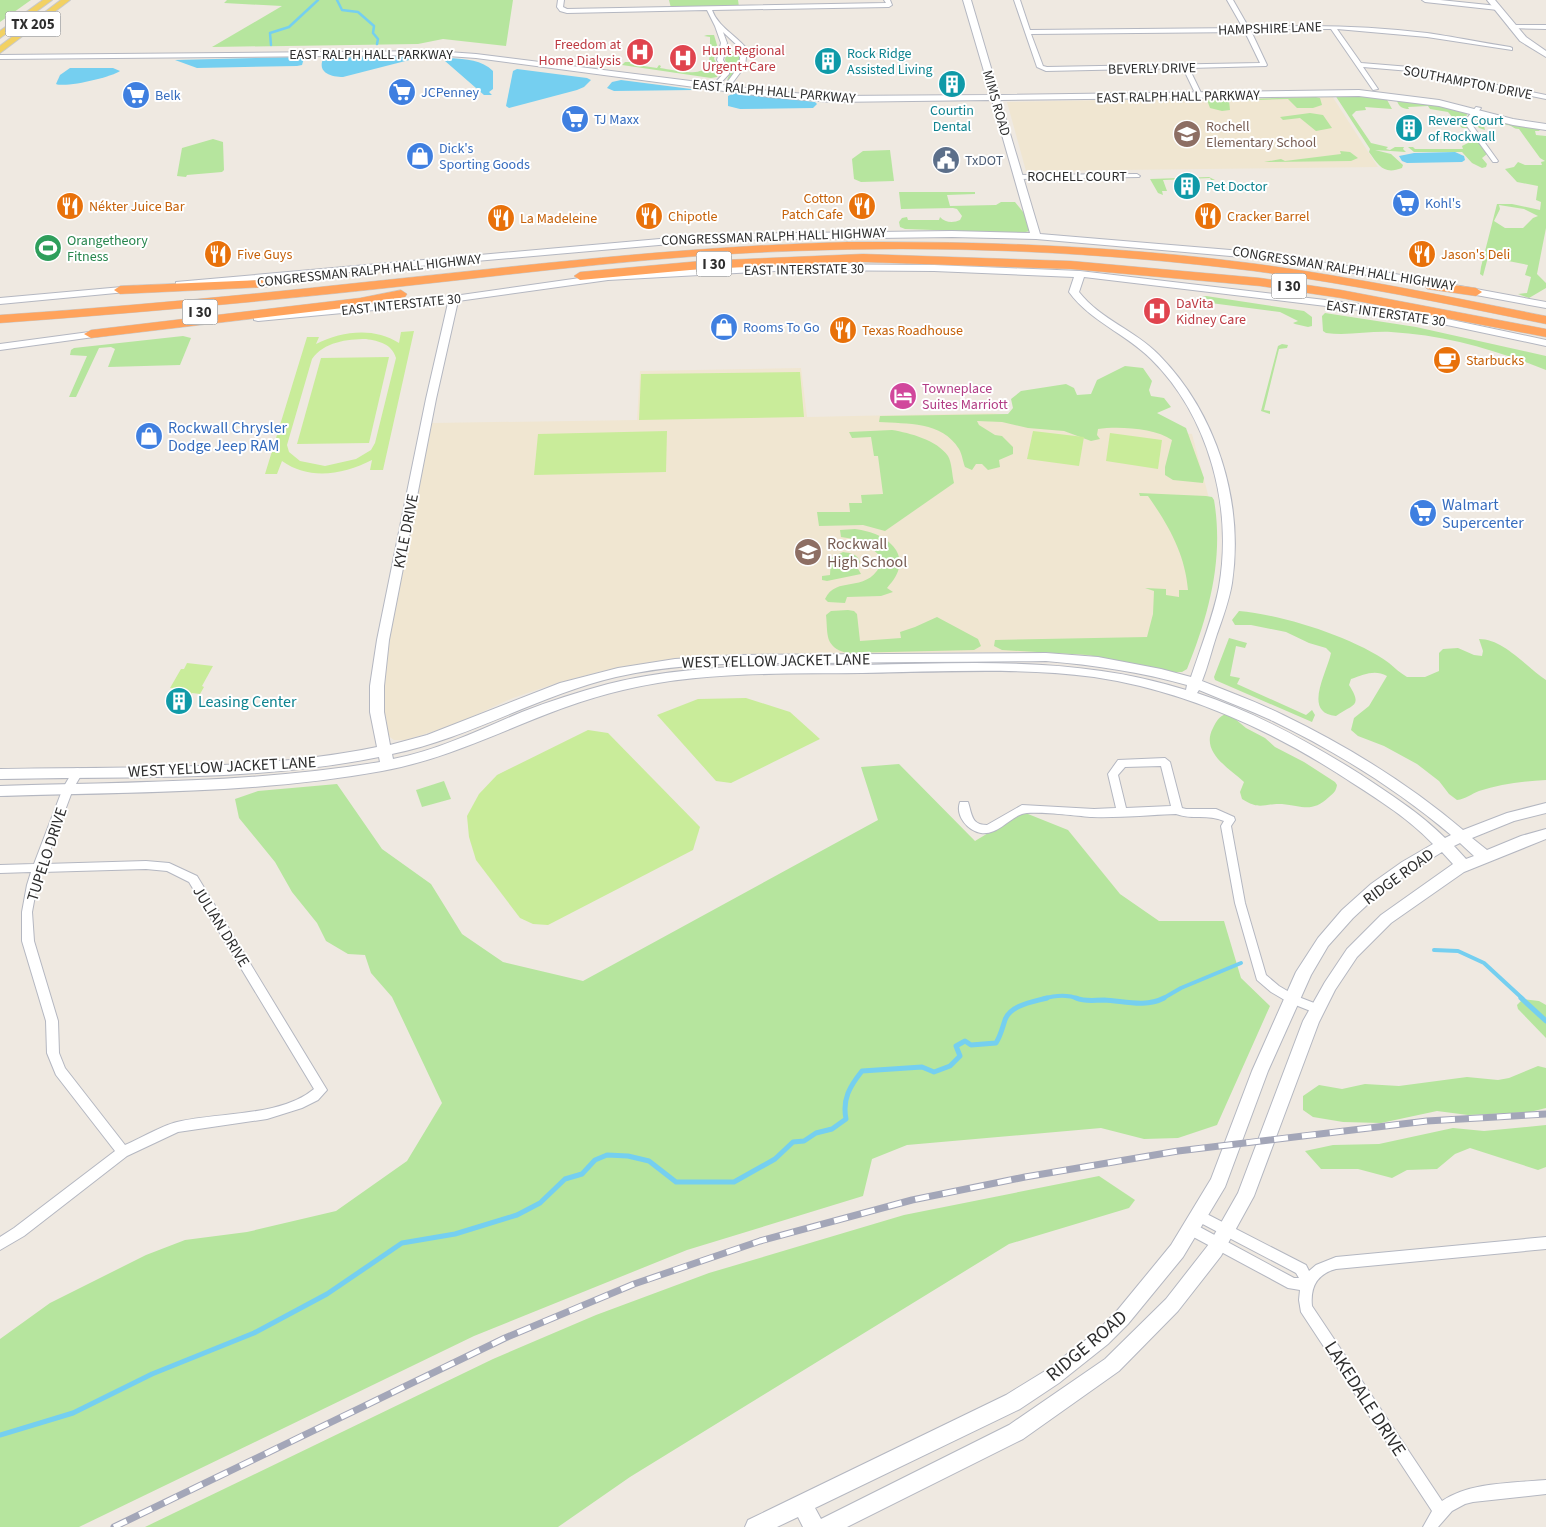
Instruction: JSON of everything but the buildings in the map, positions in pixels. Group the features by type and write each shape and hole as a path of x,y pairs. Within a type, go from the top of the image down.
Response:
{"highway":[{"name":"CONGRESSMAN RALPH HALL HIGHWAY","path":"0,319 308,292 647,257 828,246 994,247 1144,256 1276,270 1436,298 1546,320"},
{"path":"1144,256 1224,261 1476,292"},
{"name":"CONGRESSMAN RALPH HALL HIGHWAY","path":"0,331 701,265 863,258 1071,265 1260,282 1350,296 1546,332"},
{"path":"1029,264 1144,274 1317,294 1447,322"},
{"path":"120,290 349,280 534,268"},
{"path":"91,334 360,302 400,294"}],"main road":[{"name":"TX 205","path":"0,35 48,0"},
{"name":"TX 205","path":"0,51 66,0"},
{"name":"MIMS ROAD","path":"967,0 1036,236"},
{"path":"1491,0 1523,39 1546,55"},
{"name":"EAST RALPH HALL PARKWAY","path":"0,57 166,52 435,50 832,99 1346,88 1375,89 1427,96 1546,127"},
{"name":"EAST RALPH HALL PARKWAY","path":"0,51 118,53"},
{"name":"EAST RALPH HALL PARKWAY","path":"1197,92 1374,94 1546,121"},
{"path":"0,301 300,272 716,237 912,234 1036,236 1242,254 1368,272 1546,305"},
{"name":"EAST INTERSTATE 30","path":"0,347 91,334 454,299 608,277 792,267 934,268 1080,274 1359,307 1447,322 1546,343"},
{"path":"1080,274 1074,292 1101,319 1132,338 1165,369 1201,421 1219,466 1227,505 1229,545 1227,573 1223,596 1192,689"},
{"name":"KYLE DRIVE","path":"387,765 377,712 377,686 383,640 430,399 454,299"},
{"name":"WEST YELLOW JACKET LANE","path":"0,774 238,769 311,763 384,752 440,736 565,686 618,672 675,663 739,659 1034,656 1111,663 1160,673 1327,760 1414,818 1464,866"},
{"name":"WEST YELLOW JACKET LANE","path":"0,791 267,782 325,776 387,765 476,738 537,711 582,696 634,683 680,675 824,670 992,668 1055,670 1192,689 1278,718 1365,766 1434,813 1485,857"},
{"name":"RIDGE ROAD","path":"755,1527 974,1422 1052,1377 1102,1338 1122,1318 1177,1251 1219,1182 1230,1146 1260,1071 1292,999 1311,958 1339,923 1381,885 1442,845 1460,836 1528,812 1546,808"},
{"name":"RIDGE ROAD","path":"826,1527 1016,1432 1112,1364 1172,1305 1222,1237 1245,1196 1311,1021 1330,986 1352,953 1386,919 1405,904 1464,866 1526,840 1546,834"},
{"path":"802,1504 814,1527"}],"street":[{"path":"561,0 560,7 562,10 790,8 888,3"},
{"path":"664,10 665,0"},
{"path":"789,0 790,8"},
{"path":"1017,0 1028,32"},
{"path":"1230,0 1248,30"},
{"path":"1425,0 1498,8"},
{"path":"709,9 711,18 718,26 739,40 744,49 742,66 729,86"},
{"path":"717,84 726,74 726,69 720,60 726,49 718,26"},
{"name":"HAMPSHIRE LANE","path":"1028,32 1248,30 1288,26 1333,27 1427,35 1510,49"},
{"path":"1333,27 1375,89"},
{"path":"1512,27 1546,27"},
{"name":"BEVERLY DRIVE","path":"1028,32 1040,67 1046,69 1264,65 1248,30"},
{"path":"737,49 744,49"},
{"name":"SOUTHAMPTON DRIVE","path":"1360,65 1438,74 1546,97"},
{"path":"1185,67 1197,92"},
{"path":"1476,110 1468,118 1468,122 1495,161"},
{"name":"ROCHELL COURT","path":"1018,177 1137,176"},
{"path":"1122,813 1113,774 1122,763 1165,762 1177,810"},
{"name":"TUPELO DRIVE","path":"78,772 68,788 38,869 27,912 28,940 52,1021 53,1053 60,1071 123,1152"},
{"path":"964,805 965,817 968,822 984,829 989,829 1022,809 1122,813 1177,810 1186,813 1216,813 1230,820 1226,826 1240,903 1260,976 1275,989 1292,999 1318,1009"},
{"name":"JULIAN DRIVE","path":"0,869 146,865 169,867 193,879 321,1090 302,1103 267,1114 177,1127 123,1152"},
{"path":"0,1244 123,1152"},
{"path":"1195,1223 1222,1237 1293,1284 1308,1282 1324,1266 1336,1263 1546,1243"},
{"name":"LAKEDALE DRIVE","path":"1308,1282 1304,1296 1306,1308 1440,1511"},
{"path":"1430,1527 1440,1511 1450,1503 1473,1495 1546,1487"}],"shaded area":[{"name":"Rochell Elementary School","path":"1332,96 1378,167 1026,171 1007,102"},
{"name":"Rockwall High School","path":"801,368 807,417 992,413 1192,434 1210,502 1181,671 1177,674 1065,655 1042,653 703,656 602,671 557,683 513,698 458,723 422,735 405,740 394,740 387,735 383,701 391,626 431,423 637,420 640,371"}],"green space":[{"path":"0,0 31,0 0,22"},
{"path":"227,0 513,0 506,46 443,39 418,44 212,47 282,6 224,3"},
{"path":"669,0 738,0 739,7 671,8"},
{"path":"714,35 717,45 714,59 720,69 717,77 711,78 622,65 625,62 631,62 630,64 657,68 659,65 661,66 660,68 698,72 708,67 710,54 704,51 710,51 710,37 704,36"},
{"path":"736,51 741,53 739,67 730,79 727,80 731,70 725,60 726,54"},
{"path":"1335,95 1386,98 1392,109 1365,107 1366,110 1356,111 1352,115 1371,143 1388,147 1386,149 1390,150 1395,147 1404,147 1403,149 1406,152 1375,150 1391,154 1403,165 1402,168 1386,170 1379,165 1369,152 1370,149"},
{"path":"1320,98 1322,105 1313,108 1297,108 1288,99 1229,101 1230,110 1222,111 1210,108 1207,100"},
{"path":"1397,101 1434,104 1467,113 1466,122 1469,128 1462,128 1448,112 1430,109 1428,106 1408,107 1409,109 1405,109"},
{"path":"1310,113 1323,115 1332,128 1316,131 1300,118 1283,120 1280,117"},
{"path":"1478,117 1537,128 1540,131 1535,131 1536,135 1546,136 1546,228 1537,274 1546,283 1546,288 1529,298 1518,294 1527,293 1531,277 1525,275 1528,265 1488,257 1483,276 1480,274 1497,204 1512,204 1540,210 1541,202 1536,200 1538,186 1517,182 1505,169 1514,167 1518,162 1525,165 1542,165 1541,162 1545,161 1540,158 1519,129 1509,125 1498,125 1484,126 1485,130 1479,128 1476,124","holes":["1499,205 1524,209 1538,216 1533,218 1523,228 1505,228 1494,221 1500,209"]},
{"path":"1466,134 1475,135 1487,154 1482,158 1487,164 1486,167 1482,168 1472,163 1462,152 1414,152 1408,147 1415,149 1463,149 1462,146 1470,142"},
{"path":"213,139 223,142 224,170 222,172 187,175 186,177 177,176 182,148"},
{"path":"890,150 894,181 861,182 854,179 852,159 863,151"},
{"path":"1340,151 1350,152 1358,158 1351,161 1264,162 1341,154"},
{"path":"1209,177 1215,180 1210,178 1163,180 1167,191 1162,191 1163,195 1158,193 1150,179"},
{"path":"899,192 975,192 975,194 947,195 950,206 996,205 1001,202 1015,202 1032,223 1030,231 1021,233 905,229 900,227 899,222 902,218 907,217 908,220 939,220 940,217 952,222 960,220 962,216 957,209 953,208 901,209"},
{"path":"1206,296 1304,311 1312,317 1312,326 1295,324 1293,323 1298,321 1280,312 1203,302 1202,305 1198,304 1199,298"},
{"path":"1325,313 1416,327 1546,356 1546,370 1489,350 1431,336 1391,332 1326,333 1323,331 1322,316"},
{"path":"414,331 383,470 370,470 372,460 339,472 315,473 293,467 282,461 277,474 265,474 307,337 319,337 316,344 336,336 369,333 389,338 399,343 401,332","holes":["366,339 388,346 396,358 375,443 371,450 356,459 325,466 300,461 289,452 287,445 312,359 329,345"]},
{"path":"183,336 191,338 180,365 108,367 115,349 111,347 99,348 76,397 69,397 87,356 70,355 71,350 74,348"},
{"path":"1282,344 1288,345 1287,348 1279,349 1264,410 1270,411 1270,414 1261,411 1278,346"},
{"path":"389,357 369,443 297,444 321,358"},
{"path":"1125,366 1143,368 1152,381 1149,390 1151,396 1164,398 1171,407 1157,413 1186,428 1204,478 1203,483 1173,480 1165,475 1165,467 1172,440 1146,430 1126,428 1098,429 1097,435 1100,439 1091,441 1064,431 1028,428 1002,422 977,421 979,425 995,435 1002,436 1013,447 1013,454 999,460 1000,467 988,470 982,464 976,464 972,470 965,467 959,449 943,433 912,424 879,422 880,416 1008,414 1013,408 1011,399 1021,391 1066,384 1074,388 1077,395 1091,394 1097,380"},
{"path":"800,372 804,417 639,420 641,374"},
{"path":"892,430 923,438 943,450 949,459 954,483 885,531 863,525 819,526 817,512 850,512 849,503 862,503 861,495 883,494 878,456 874,456 871,437 852,438 849,432"},
{"path":"667,431 666,472 534,475 538,434"},
{"path":"1033,431 1084,437 1079,466 1027,459"},
{"path":"1110,433 1162,440 1158,469 1106,461"},
{"path":"1139,493 1206,496 1212,497 1214,500 1217,544 1213,586 1202,628 1187,669 1182,672 1172,672 1088,655 1002,650 994,646 995,640 1147,637 1153,614 1154,591 1145,588 1166,589 1166,595 1179,597 1179,590 1188,590 1180,552 1169,529 1148,496 1140,496"},
{"path":"855,529 879,536 895,548 899,557 899,566 896,577 887,588 893,592 881,596 847,597 845,603 828,602 825,599 830,592 843,585 867,580 880,566 879,555 869,546 871,544 841,537 840,530"},
{"path":"843,552 851,553 857,557 860,562 857,567 861,574 827,581 822,580 822,576 830,575 831,558"},
{"path":"831,611 854,611 857,614 860,641 901,638 900,632 937,617 978,639 981,646 974,650 847,653 834,647 831,643 827,634 826,615"},
{"path":"1239,611 1296,622 1337,636 1374,653 1407,677 1425,677 1439,671 1439,653 1443,649 1458,648 1474,655 1482,656 1483,651 1479,639 1497,644 1546,680 1546,780 1495,786 1457,800 1449,794 1439,781 1417,764 1384,746 1358,736 1351,730 1354,718 1369,706 1387,676 1373,673 1351,679 1349,685 1355,697 1356,701 1354,704 1336,716 1326,713 1320,708 1318,700 1331,653 1326,648 1309,643 1286,632 1251,625 1235,625 1232,620"},
{"path":"1229,638 1247,643 1245,648 1236,646 1230,676 1240,678 1237,684 1306,715 1312,710 1315,715 1312,722 1215,680 1214,677"},
{"path":"187,663 213,666 202,686 204,687 200,694 192,693 189,697 175,696 179,689 170,688 181,669 184,669"},
{"path":"746,698 790,712 820,739 731,783 716,781 657,715 698,699"},
{"path":"1226,714 1265,738 1275,747 1304,762 1335,782 1337,785 1335,792 1323,802 1312,807 1282,804 1258,806 1242,799 1240,792 1244,782 1218,759 1210,745 1210,737 1214,726"},
{"path":"588,730 608,733 700,827 693,850 548,925 533,924 520,918 476,860 469,837 467,816 479,794 497,775"},
{"path":"899,764 975,841 1023,812 1068,830 1120,894 1159,921 1224,921 1241,978 1270,1006 1217,1125 1178,1138 1144,1139 1101,1128 907,1145 872,1159 863,1196 687,1250 474,1336 79,1527 0,1527 0,1339 50,1303 146,1255 185,1240 247,1232 336,1211 407,1161 442,1103 392,997 371,973 365,955 348,954 326,941 317,923 292,892 275,862 239,818 235,799 258,791 337,784 382,849 431,884 462,934 503,962 583,981 878,820 861,767"},
{"path":"444,781 451,799 422,807 416,790"},
{"path":"1523,999 1539,1001 1546,1005 1546,1038 1518,1009 1517,1005"},
{"path":"1538,1066 1546,1068 1546,1108 1530,1112 1468,1115 1437,1111 1381,1123 1343,1122 1313,1117 1303,1110 1303,1096 1319,1085 1342,1089 1365,1084 1399,1086 1467,1077 1498,1080 1509,1078"},
{"path":"1546,1125 1546,1167 1538,1170 1470,1148 1455,1154 1437,1169 1407,1170 1392,1178 1358,1169 1321,1169 1305,1151 1333,1145 1379,1144 1453,1128 1484,1131"},
{"path":"1099,1176 1135,1200 1129,1208 1009,1244 630,1477 558,1527 145,1527 493,1359 596,1315 709,1273 904,1215"}],"water":[{"path":"421,57 343,77 330,75 322,68 323,59 326,58"},
{"path":"304,58 302,65 297,66 197,68 175,60"},
{"path":"450,58 479,62 489,67 493,71 493,89 489,92 492,95 484,95 445,61"},
{"path":"70,68 113,68 120,71 89,81 56,84 60,75"},
{"path":"517,69 591,80 584,87 577,90 509,108 506,106 513,71"},
{"path":"621,80 693,90 614,91 607,88 612,82"},
{"path":"734,93 815,102 817,104 813,108 740,109 728,106 728,96"},
{"path":"1455,152 1464,156 1465,160 1462,162 1407,163 1402,161 1399,156 1414,153"}],"waterway":[{"path":"271,45 270,33 289,27 318,0"},
{"path":"337,0 342,10 358,12 374,26 373,33 378,39 377,44"},
{"path":"1434,950 1458,951 1484,963 1523,999"},
{"path":"1163,998 1181,988 1241,963"},
{"path":"1045,998 1061,996 1076,998"},
{"path":"0,1435 73,1413 152,1374 254,1333 327,1294 402,1243 455,1234 517,1215 540,1203 565,1179 582,1174 595,1160 607,1155 628,1156 649,1161 676,1182 734,1182 775,1159 793,1142 804,1141 816,1133 832,1129 846,1119 846,1099 862,1071 922,1067 934,1072 950,1066 960,1056 956,1046 965,1041 971,1045 996,1043 1005,1020 1012,1011 1023,1005 1045,998"},
{"path":"1076,998 1134,1003 1149,1003 1163,998"},
{"path":"1521,998 1546,1021"}],"railway":[{"path":"114,1527 505,1338 634,1284 760,1241 912,1200 1025,1177 1178,1151 1427,1121 1546,1114"}],"place":[{"name":"Freedom at Home Dialysis","path":"640,52"},
{"name":"Hunt Regional Urgent+Care","path":"683,58"},
{"name":"Rock Ridge Assisted Living","path":"828,61"},
{"name":"Courtin Dental","path":"952,84"},
{"name":"JCPenney","path":"402,92"},
{"name":"Belk","path":"136,95"},
{"name":"TJ Maxx","path":"575,119"},
{"name":"Revere Court of Rockwall","path":"1409,128"},
{"name":"Rochell Elementary School","path":"1187,134"},
{"name":"Dick's Sporting Goods","path":"420,156"},
{"name":"TxDOT","path":"946,160"},
{"name":"Pet Doctor","path":"1187,186"},
{"name":"Kohl's","path":"1406,203"},
{"name":"Nékter Juice Bar","path":"70,206"},
{"name":"Cotton Patch Cafe","path":"862,206"},
{"name":"Chipotle","path":"649,216"},
{"name":"Cracker Barrel","path":"1208,216"},
{"name":"La Madeleine","path":"501,218"},
{"name":"Orangetheory Fitness","path":"48,248"},
{"name":"Five Guys","path":"218,254"},
{"name":"Jason's Deli","path":"1422,254"},
{"name":"DaVita Kidney Care","path":"1157,311"},
{"name":"Rooms To Go","path":"724,327"},
{"name":"Texas Roadhouse","path":"843,330"},
{"name":"Starbucks","path":"1447,360"},
{"name":"Towneplace Suites Marriott","path":"903,396"},
{"name":"Rockwall Chrysler Dodge Jeep RAM","path":"149,436"},
{"name":"Walmart Supercenter","path":"1423,513"},
{"name":"Rockwall High School","path":"808,552"},
{"name":"Leasing Center","path":"179,701"}]}
